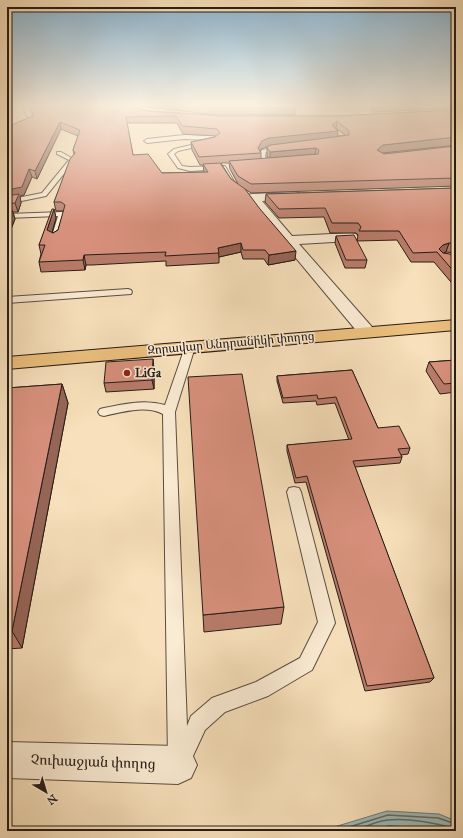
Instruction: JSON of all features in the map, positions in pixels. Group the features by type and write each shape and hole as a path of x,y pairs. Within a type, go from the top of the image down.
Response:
{"highway":[{"name":"Զորավար Անդրանիկի փողոց","path":"7,363 190,348 366,331 456,325"}],"street":[{"path":"246,194 307,196"},
{"path":"246,194 288,240 366,331"},
{"path":"288,240 352,237"},
{"name":"Չուխաջյան փողոց","path":"7,760 178,764"}],"lane":[{"path":"198,145 176,150 171,154 180,167 190,169 230,166"},
{"path":"267,162 262,156 264,151 292,146"},
{"path":"7,202 44,195 72,160 59,153"},
{"path":"260,163 275,162"},
{"path":"223,167 234,186 246,194"},
{"path":"7,216 62,214 55,239"},
{"path":"7,300 128,292"},
{"path":"178,764 169,412 190,348"},
{"path":"104,412 135,406 160,406 169,412"},
{"path":"178,764 198,723 218,705 261,689 306,664 328,623 294,492"}],"water":[{"path":"387,811 439,814 456,821 456,831 321,831"}],"building":[{"path":"7,145 48,145 35,171 29,169 22,187 7,190"},
{"path":"75,145 131,145 133,155 148,154 162,173 208,172 203,164 220,163 231,179 245,189 296,251 269,255 265,250 243,250 241,243 218,248 219,253 165,256 166,252 84,255 83,260 39,262 45,245 39,245 52,209 54,209 47,230 53,233 58,230 65,205 61,202 54,202 70,159 75,153 73,150"},
{"path":"193,145 260,145 258,148 261,153 199,157"},
{"path":"383,145 377,150 384,154 456,146 456,178 251,184 238,176 229,161 318,154 319,150 316,148 270,152 267,148 268,146"},
{"path":"456,188 456,243 443,245 439,249 443,253 456,255 456,274 437,252 413,253 399,231 359,231 361,227 358,223 332,223 325,208 279,209 266,194"},
{"path":"19,194 15,203 7,204 7,196"},
{"path":"7,210 12,210 7,223"},
{"path":"354,235 367,260 346,260 336,236"},
{"path":"153,359 152,380 104,383 106,362"},
{"path":"456,360 456,383 444,384 429,362"},
{"path":"352,370 378,428 399,426 410,448 398,449 402,457 353,461 434,678 367,686 307,476 296,478 287,445 352,439 336,397 318,399 317,395 283,398 277,376"},
{"path":"242,374 284,607 203,615 188,377"},
{"path":"62,384 12,631 7,632 7,388"}],"place":[{"name":"LiGa","path":"127,373"}]}
